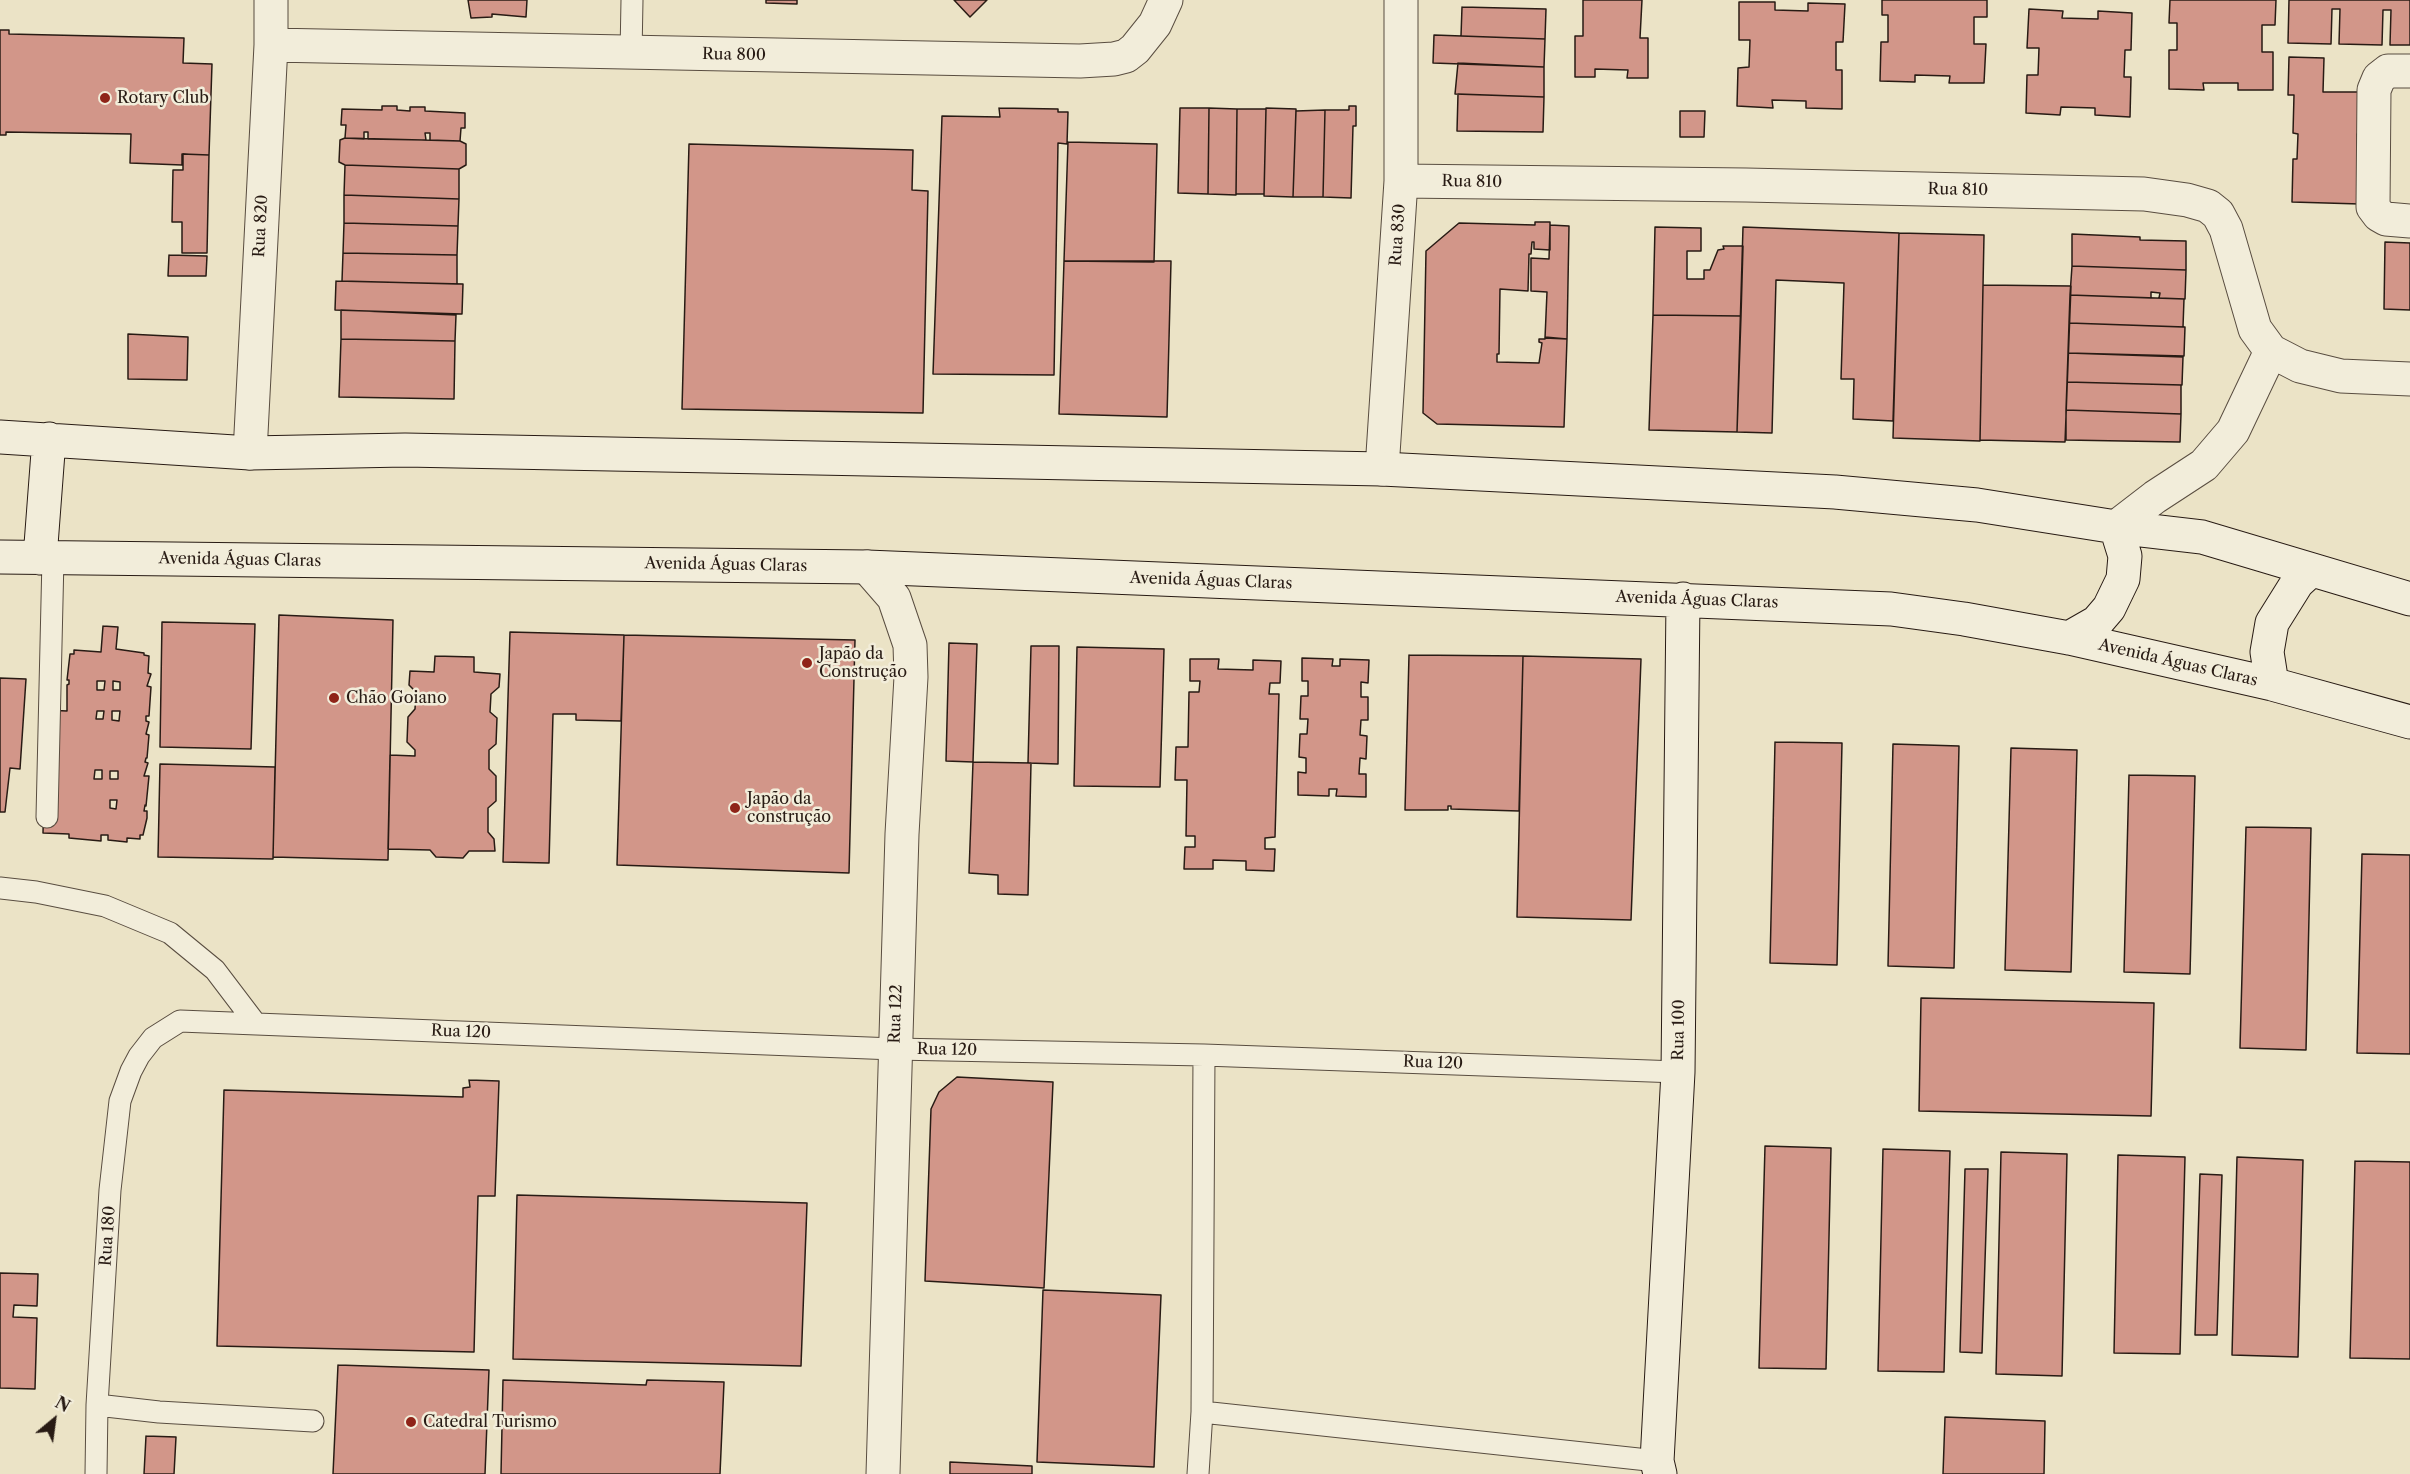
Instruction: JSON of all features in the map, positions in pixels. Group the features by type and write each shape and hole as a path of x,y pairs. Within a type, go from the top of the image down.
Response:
{"main road":[{"name":"Rua 820","path":"250,453 271,45 271,0"},
{"name":"Rua 800","path":"271,45 631,54 1080,61 1114,59 1125,56 1135,49 1146,38 1166,0"},
{"name":"Rua 830","path":"1382,469 1401,181 1401,0"},
{"path":"2410,72 2388,71 2379,78 2374,90 2373,195 2373,207 2379,215 2386,219 2410,221"},
{"name":"Rua 810","path":"1401,181 1746,185 2144,194 2187,200 2208,206 2218,214 2226,229 2255,330 2271,351 2300,366 2341,376 2410,379"},
{"path":"2116,527 2155,497 2204,465 2233,431 2271,351"},
{"path":"0,437 250,453 405,450 1382,469 1835,492 1977,505 2116,527 2202,537 2410,599"},
{"path":"46,558 49,439"},
{"path":"2069,638 2097,622 2109,608 2123,579 2125,556 2116,527"},
{"name":"Avenida Águas Claras","path":"0,557 867,567 1891,609 1964,619 2069,638 2272,684 2410,722"},
{"name":"Rua 122","path":"867,567 894,598 910,645 910,705 902,834 894,1049 883,1474"},
{"path":"2272,684 2267,652 2268,633 2278,610 2297,583 2310,571"},
{"name":"Rua 100","path":"1656,1470 1678,1072 1683,599"}],"lane":[{"path":"631,54 632,0"},
{"path":"46,558 47,817"},
{"path":"0,888 36,892 105,906 170,933 215,970 256,1024"},
{"name":"Rua 120","path":"180,1021 894,1049 1204,1055 1678,1072"},
{"name":"Rua 180","path":"96,1474 97,1405 110,1190 120,1101 139,1056 153,1038 180,1021"},
{"path":"1198,1474 1202,1412 1204,1055"},
{"path":"97,1405 159,1412 313,1421"},
{"path":"1202,1412 1656,1470"}],"building":[{"path":"468,0 527,0 526,17 492,14 492,17 471,18"},
{"path":"766,0 797,0 797,4 766,3"},
{"path":"954,0 987,0 970,17"},
{"path":"1583,0 1642,0 1640,38 1648,38 1648,78 1627,78 1628,70 1595,69 1595,77 1575,77 1575,36 1583,36"},
{"path":"1882,0 1987,0 1987,17 1974,17 1974,44 1986,44 1984,83 1949,83 1950,76 1915,75 1915,82 1880,81 1881,42 1888,42 1888,15 1882,15"},
{"path":"2170,0 2276,0 2275,25 2262,25 2262,52 2273,52 2273,90 2238,90 2238,83 2203,83 2204,90 2169,89 2169,50 2177,50 2177,23 2169,23"},
{"path":"2289,0 2410,0 2410,45 2390,45 2391,10 2383,10 2382,45 2339,44 2340,9 2332,9 2331,44 2288,43"},
{"path":"1739,2 1775,2 1775,10 1808,11 1808,3 1845,4 1843,42 1836,42 1836,70 1842,70 1842,109 1806,108 1806,101 1772,100 1773,108 1737,106 1738,68 1749,67 1750,40 1739,40"},
{"path":"1462,7 1546,9 1545,39 1461,36"},
{"path":"2029,9 2063,11 2062,18 2098,19 2098,11 2132,13 2131,50 2125,50 2124,77 2131,77 2130,117 2095,115 2095,108 2061,107 2060,115 2026,113 2027,75 2038,75 2039,48 2027,48"},
{"name":"Rotary Club","path":"0,30 9,30 9,34 184,38 183,63 212,64 209,155 182,154 182,165 130,163 131,134 6,132 6,135 0,135"},
{"path":"1434,35 1545,39 1544,67 1433,63"},
{"path":"2289,57 2324,58 2323,92 2361,92 2361,135 2357,134 2357,161 2361,161 2360,204 2292,202 2293,159 2297,159 2298,134 2293,133 2294,95 2288,95"},
{"path":"1458,63 1544,67 1544,97 1455,94"},
{"path":"1458,94 1544,97 1543,132 1457,131"},
{"path":"382,106 397,106 397,110 410,111 410,107 425,107 425,111 465,113 465,128 461,128 460,141 430,140 430,133 425,133 426,140 368,139 368,132 364,132 364,139 345,138 346,125 341,125 342,109 382,110"},
{"path":"1349,106 1356,106 1356,126 1353,126 1351,198 1323,197 1325,110 1349,110"},
{"path":"999,108 1058,109 1058,112 1068,112 1067,144 1058,143 1054,375 933,374 942,116 1000,117"},
{"path":"1180,108 1209,108 1208,194 1178,193"},
{"path":"1209,108 1237,109 1236,195 1208,194"},
{"path":"1266,108 1296,109 1293,197 1264,196"},
{"path":"1237,109 1266,109 1264,194 1236,194"},
{"path":"1325,110 1323,197 1293,197 1296,111"},
{"path":"1680,111 1705,111 1704,137 1680,137"},
{"path":"345,138 460,141 466,144 466,165 459,169 345,165 339,162 340,140"},
{"path":"1068,142 1157,144 1154,262 1064,261"},
{"path":"689,144 913,150 912,190 928,191 923,413 682,409"},
{"path":"183,154 209,155 207,253 182,253 182,222 172,222 173,170 183,170"},
{"path":"345,165 459,169 459,199 344,195"},
{"path":"344,195 459,199 458,226 344,223"},
{"path":"1535,222 1550,222 1550,250 1534,249 1534,242 1532,242 1531,254 1529,254 1528,291 1500,289 1497,362 1539,363 1542,343 1539,339 1545,339 1545,337 1567,339 1564,427 1437,424 1423,413 1426,251 1459,223 1535,225"},
{"path":"344,223 458,226 457,255 343,253"},
{"path":"1550,225 1569,226 1567,339 1545,338 1547,292 1531,291 1531,258 1549,259"},
{"path":"1655,227 1701,228 1701,251 1687,251 1687,279 1704,279 1704,270 1710,270 1718,250 1724,249 1723,246 1743,246 1741,316 1653,315"},
{"path":"1743,227 1899,233 1893,421 1853,419 1854,379 1841,379 1844,283 1776,280 1772,433 1737,432"},
{"path":"1899,233 1984,235 1980,441 1893,438"},
{"path":"2072,234 2140,237 2140,240 2186,241 2186,270 2072,266"},
{"path":"2385,242 2410,243 2410,310 2384,309"},
{"path":"343,253 457,255 457,284 342,281"},
{"path":"169,255 207,256 206,276 168,276"},
{"path":"1064,261 1171,261 1167,417 1059,414"},
{"path":"2072,266 2186,270 2185,299 2159,298 2160,293 2151,292 2151,298 2070,295"},
{"path":"336,281 463,284 462,314 335,310"},
{"path":"1983,285 2071,286 2065,442 1980,440"},
{"path":"2070,295 2184,299 2183,327 2069,323"},
{"path":"341,310 456,315 455,341 341,339"},
{"path":"1653,315 1741,316 1737,432 1649,430"},
{"path":"2069,323 2185,327 2184,356 2068,353"},
{"path":"128,334 188,337 187,380 128,379"},
{"path":"341,339 455,341 454,399 339,397"},
{"path":"2068,353 2183,357 2182,385 2067,382"},
{"path":"2067,382 2181,385 2181,414 2066,410"},
{"path":"2066,410 2181,414 2180,442 2066,440"},
{"name":"Chão Goiano","path":"279,615 393,620 388,860 273,857"},
{"path":"162,622 255,624 251,749 160,747"},
{"path":"103,626 118,627 116,649 144,653 149,656 148,673 151,674 147,686 151,687 149,716 146,716 146,721 149,722 146,734 149,735 145,762 148,763 144,776 149,776 144,811 147,811 147,818 140,839 127,838 127,842 108,840 108,835 101,835 101,841 69,838 69,834 43,833 46,710 67,711 70,654 74,654 74,650 101,652","holes":["97,681 105,681 104,690 97,690","113,681 120,682 120,690 113,690","97,711 104,711 103,719 96,719","112,711 120,711 119,721 112,720","95,770 102,770 102,779 94,779","110,771 118,771 118,779 110,779","110,800 117,800 116,809 110,808"]},
{"path":"510,632 624,635 621,721 576,720 576,714 553,714 549,863 503,862"},
{"name":"Japão da construção","path":"624,635 855,640 849,873 617,865"},
{"path":"949,643 977,644 973,762 946,761"},
{"path":"1031,646 1059,646 1058,764 1028,763"},
{"path":"1077,647 1164,649 1160,787 1074,786"},
{"path":"1409,655 1523,656 1519,811 1451,809 1451,806 1448,806 1448,810 1405,810"},
{"path":"435,656 474,657 474,672 500,674 499,687 491,694 490,712 497,718 496,744 489,750 489,769 496,776 496,801 488,808 488,832 494,839 495,851 469,851 463,858 436,857 430,850 388,849 390,755 415,756 415,750 407,742 408,717 415,709 416,692 409,685 410,671 434,672"},
{"path":"1523,656 1641,659 1631,920 1517,917"},
{"path":"1302,658 1333,659 1332,666 1340,666 1340,659 1369,660 1368,683 1361,682 1361,697 1368,697 1368,720 1361,720 1360,735 1367,736 1366,759 1360,758 1359,774 1366,774 1366,797 1336,796 1337,789 1329,789 1329,796 1298,795 1298,772 1306,773 1306,758 1299,757 1300,734 1307,734 1308,719 1300,719 1301,696 1308,696 1308,681 1302,681"},
{"path":"1190,659 1219,659 1218,669 1253,670 1253,660 1281,661 1280,683 1270,683 1269,694 1279,694 1275,837 1265,838 1265,849 1275,849 1274,871 1246,870 1246,861 1213,860 1213,869 1184,869 1185,847 1195,847 1195,836 1186,836 1187,780 1175,780 1176,747 1188,747 1189,692 1199,692 1200,681 1190,681"},
{"path":"0,678 26,679 20,769 10,768 5,812 0,812"},
{"path":"1775,742 1842,743 1837,965 1770,963"},
{"path":"1893,744 1959,746 1954,968 1888,966"},
{"path":"2011,748 2077,750 2071,972 2005,970"},
{"path":"973,762 1031,763 1028,895 998,894 998,875 969,873"},
{"path":"160,764 275,767 273,859 158,857"},
{"path":"2129,775 2195,776 2190,974 2124,972"},
{"path":"2246,827 2311,828 2306,1050 2240,1048"},
{"path":"2362,854 2410,855 2410,1054 2357,1053"},
{"path":"1921,998 2154,1003 2151,1116 1919,1111"},
{"path":"957,1077 1053,1082 1044,1288 925,1281 931,1109 939,1092"},
{"path":"469,1080 499,1081 495,1196 478,1196 474,1352 217,1346 224,1090 463,1097 463,1088 470,1087"},
{"path":"1765,1146 1831,1148 1826,1369 1759,1368"},
{"path":"1883,1149 1950,1151 1944,1372 1878,1371"},
{"path":"2001,1152 2067,1154 2062,1376 1996,1374"},
{"path":"2118,1155 2185,1157 2180,1354 2114,1353"},
{"path":"2237,1157 2303,1160 2298,1357 2232,1355"},
{"path":"2355,1161 2410,1162 2410,1359 2350,1358"},
{"path":"1965,1169 1988,1169 1982,1353 1960,1352"},
{"path":"2200,1174 2222,1175 2217,1335 2195,1335"},
{"path":"517,1195 807,1203 801,1366 513,1359"},
{"path":"0,1273 38,1274 37,1306 14,1305 13,1317 37,1318 35,1389 0,1388"},
{"path":"1043,1290 1161,1295 1154,1467 1037,1462"},
{"name":"Catedral Turismo","path":"338,1365 489,1370 485,1474 333,1474"},
{"path":"503,1380 646,1385 647,1380 724,1382 720,1474 501,1474"},
{"path":"1945,1417 2045,1421 2044,1474 1943,1474"},
{"path":"146,1436 176,1437 174,1474 144,1474"},
{"path":"950,1462 1032,1466 1032,1474 950,1474"}],"place":[{"name":"Rotary Club","path":"105,98"},
{"name":"Japão da Construção","path":"807,663"},
{"name":"Chão Goiano","path":"334,698"},
{"name":"Japão da construção","path":"735,808"},
{"name":"Catedral Turismo","path":"411,1422"}]}
